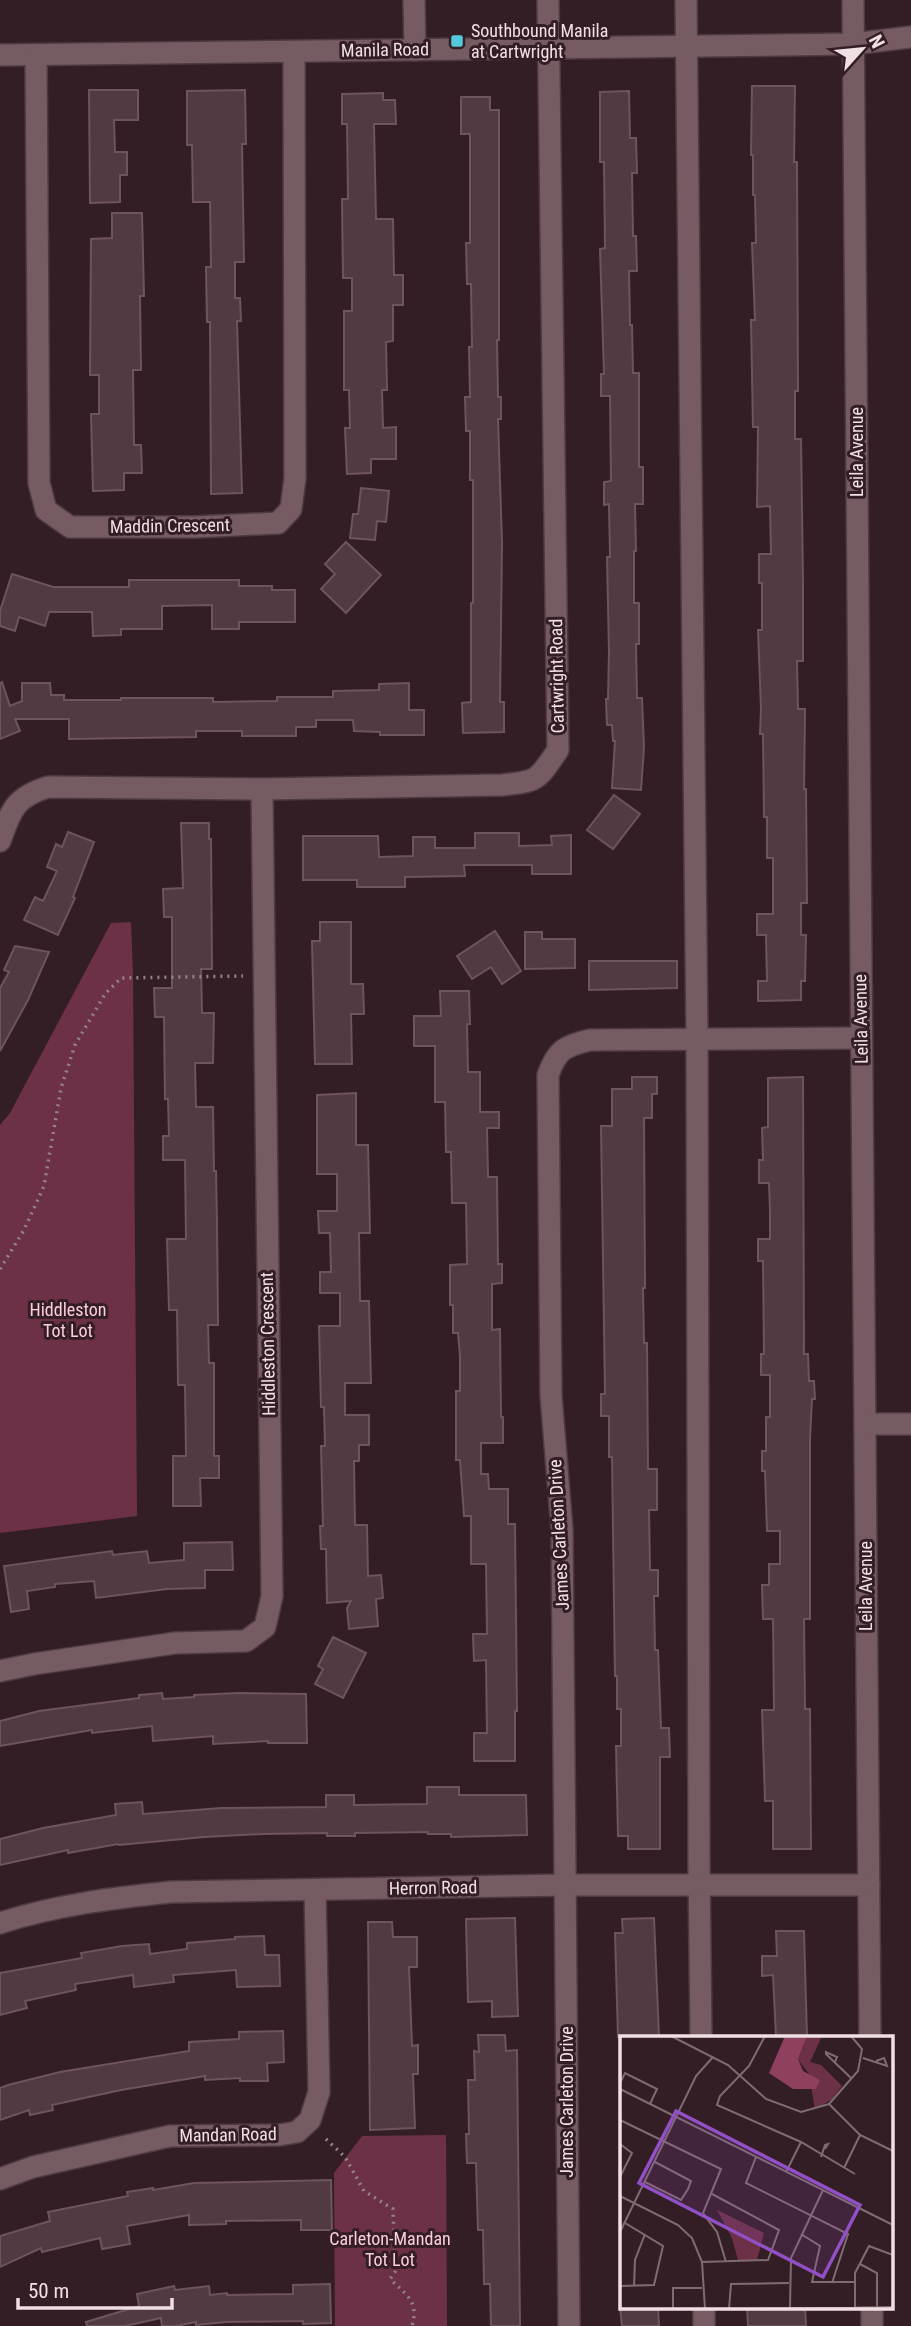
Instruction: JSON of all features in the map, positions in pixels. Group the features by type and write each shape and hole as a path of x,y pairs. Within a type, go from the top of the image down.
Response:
{"street":[{"path":"414,0 415,50"},
{"name":"Cartwright Road","path":"0,841 7,816 29,793 48,787 261,789 488,785 538,778 558,750 548,0"},
{"path":"686,0 697,1040 701,2036"},
{"name":"Leila Avenue","path":"853,0 870,2036"},
{"name":"Manila Road","path":"0,55 853,44 911,37"},
{"name":"Maddin Crescent","path":"36,55 39,483 46,510 70,527 195,527 278,523 291,509 295,478 294,52"},
{"name":"Hiddleston Crescent","path":"0,1671 175,1643 246,1642 265,1627 272,1597 261,789"},
{"name":"James Carleton Drive","path":"569,2326 562,1530 551,1396 548,1075 554,1058 568,1045 602,1040 861,1038"},
{"path":"865,1424 911,1424"},
{"name":"Herron Road","path":"0,1923 30,1913 108,1898 171,1892 566,1885 869,1885"},
{"name":"Mandan Road","path":"0,2179 33,2167 170,2136 279,2135 297,2132 310,2120 319,2092 315,1890"},
{"path":"704,2308 704,2326"},
{"path":"872,2308 872,2326"}],"path":[{"path":"0,1269 24,1230 44,1185 61,1088 75,1045 114,983 121,978 133,977 263,976"},
{"path":"326,2139 345,2157 364,2190 393,2208 395,2272 390,2279 411,2299 416,2313 412,2326"}],"green space":[{"name":"Hiddleston Tot Lot","path":"131,922 137,1516 0,1533 0,1125 10,1113 111,923"},
{"name":"Carleton-Mandan Tot Lot","path":"446,2135 447,2326 335,2326 334,2173 362,2136"}],"building":[{"path":"752,86 795,86 798,391 795,391 795,439 801,439 803,582 803,661 797,661 798,709 805,709 807,903 801,903 801,935 806,935 805,981 801,981 801,1000 758,1001 758,981 767,981 766,935 757,935 757,914 773,914 773,858 767,858 763,734 760,734 758,630 762,630 762,583 759,583 759,554 771,554 770,506 757,507 758,427 753,427 751,320 755,320 752,243 756,243 751,155"},
{"path":"89,90 138,90 138,120 114,120 115,152 127,152 127,175 120,175 120,202 90,203"},
{"path":"245,90 246,144 242,144 244,262 235,262 235,298 240,298 241,321 237,321 242,493 211,494 210,322 207,322 206,267 211,267 210,202 193,202 192,145 187,145 187,91"},
{"path":"629,91 630,138 636,138 637,173 632,173 633,236 636,236 637,271 629,271 630,325 633,373 639,373 639,467 643,467 643,504 635,504 634,551 634,603 639,603 639,644 636,644 637,698 642,698 644,747 641,790 612,788 615,741 612,725 607,725 606,699 609,651 607,557 610,557 609,504 604,505 604,482 611,481 610,396 601,396 601,374 604,374 600,249 605,248 604,162 600,162 600,92"},
{"path":"383,93 383,100 395,100 396,124 374,124 376,219 393,219 394,275 403,275 403,305 393,305 393,341 386,342 387,390 382,390 383,428 396,427 396,459 371,459 371,473 347,474 345,428 350,428 349,390 344,390 344,311 352,311 352,278 343,278 342,199 348,199 347,124 342,124 342,94"},
{"path":"461,97 490,97 490,110 499,110 497,340 498,397 501,397 501,419 498,419 502,543 500,702 504,702 504,732 463,733 462,703 471,702 473,480 470,480 470,431 466,431 465,397 470,397 469,347 472,347 471,284 467,284 466,243 470,243 470,134 461,134"},
{"path":"112,213 142,213 144,296 140,296 141,370 133,370 134,445 141,445 142,473 124,473 124,490 93,491 91,414 99,414 99,375 90,375 91,239 112,238"},
{"path":"361,488 389,491 386,522 377,521 375,540 350,538 353,514 358,514"},
{"path":"346,542 381,575 346,613 321,589 335,574 325,564"},
{"path":"12,574 53,587 129,587 129,580 239,580 239,586 272,586 272,590 295,590 295,622 239,622 239,629 212,629 212,605 162,606 162,629 121,629 121,635 93,636 92,612 49,612 45,626 19,617 15,631 0,626 0,611"},
{"path":"2,682 10,706 22,701 22,683 50,683 51,695 64,695 64,700 213,698 213,702 277,701 277,697 333,697 333,691 379,690 379,684 409,683 409,710 424,710 424,735 380,735 380,732 354,731 353,720 316,720 316,727 296,727 296,736 242,736 242,731 196,731 196,737 69,739 69,719 15,719 20,731 0,739"},
{"path":"614,795 640,814 613,849 587,830"},
{"path":"181,823 209,823 211,839 212,969 201,969 202,1013 214,1013 213,1063 195,1063 196,1107 213,1107 218,1325 208,1325 209,1363 214,1363 214,1456 219,1456 219,1478 200,1478 201,1506 173,1506 173,1456 186,1456 185,1385 178,1385 177,1310 169,1310 167,1239 186,1239 185,1160 163,1160 163,1136 169,1136 168,1099 165,1099 164,1017 155,1017 154,988 172,988 172,917 164,917 163,889 183,888"},
{"path":"68,832 94,842 73,897 75,898 58,935 24,920 35,897 43,901 57,871 47,867 56,844 62,847"},
{"path":"475,833 519,833 519,846 552,845 551,836 571,835 571,874 532,874 532,865 464,865 465,876 405,877 405,887 357,887 357,880 303,880 303,836 378,836 379,857 413,856 413,837 435,837 435,848 475,848"},
{"path":"320,922 351,922 351,984 363,984 364,1014 351,1014 352,1064 315,1064 312,941 320,941"},
{"path":"495,931 521,971 502,984 491,967 472,979 457,956"},
{"path":"525,932 542,932 542,939 575,939 575,968 525,969"},
{"path":"15,946 49,952 28,1000 0,1051 0,988 9,972 4,970"},
{"path":"589,961 677,961 677,988 589,990"},
{"path":"440,991 469,991 468,1072 480,1072 480,1112 499,1112 499,1128 487,1128 488,1177 497,1177 498,1264 502,1264 502,1283 492,1284 492,1330 500,1329 503,1443 481,1443 481,1474 488,1474 489,1489 508,1489 508,1524 515,1524 515,1761 474,1761 474,1733 487,1733 486,1660 474,1661 473,1634 487,1634 486,1564 471,1564 471,1516 464,1516 460,1460 456,1460 456,1391 460,1391 460,1356 458,1333 453,1333 453,1305 450,1305 450,1265 467,1264 466,1203 452,1203 451,1152 446,1152 445,1102 435,1102 435,1046 414,1046 414,1016 441,1016"},
{"path":"632,1077 657,1077 657,1094 652,1094 652,1118 644,1118 643,1288 644,1343 647,1343 648,1469 657,1469 657,1510 649,1510 650,1570 658,1570 658,1596 654,1596 655,1650 658,1650 661,1728 669,1728 670,1757 660,1757 660,1849 628,1849 628,1836 618,1836 616,1746 621,1746 621,1709 617,1709 615,1676 612,1457 609,1457 609,1416 601,1416 601,1394 605,1394 601,1126 612,1126 612,1089 632,1089"},
{"path":"803,1077 804,1354 808,1354 809,1381 814,1381 815,1399 812,1399 810,1439 810,1619 804,1619 805,1709 810,1709 811,1849 773,1849 773,1801 765,1801 762,1710 774,1710 773,1619 763,1619 762,1585 769,1585 769,1564 780,1564 780,1531 767,1531 765,1471 762,1471 762,1451 766,1451 766,1417 770,1417 770,1375 761,1375 761,1354 764,1354 763,1261 758,1261 758,1239 770,1239 770,1211 769,1183 759,1183 759,1160 763,1160 762,1128 768,1127 768,1078"},
{"path":"356,1093 356,1145 368,1145 370,1233 359,1233 360,1301 369,1301 371,1383 345,1383 345,1415 369,1415 369,1445 359,1445 359,1461 354,1461 355,1525 367,1525 368,1576 381,1575 383,1598 376,1599 378,1626 349,1629 347,1608 351,1601 327,1603 326,1549 321,1549 321,1446 325,1446 319,1326 340,1326 340,1293 320,1293 320,1272 331,1272 330,1233 319,1233 318,1211 337,1211 337,1174 317,1174 317,1095"},
{"path":"232,1542 233,1570 205,1570 205,1588 167,1589 96,1598 94,1581 55,1584 55,1587 27,1591 29,1609 11,1612 4,1566 112,1551 113,1555 147,1551 149,1563 184,1560 184,1543"},
{"path":"333,1637 366,1653 343,1698 315,1684 323,1669 318,1666"},
{"path":"162,1693 163,1699 239,1693 306,1694 307,1743 268,1741 213,1744 213,1736 153,1741 152,1726 92,1733 92,1730 0,1746 0,1721 39,1711"},
{"path":"427,1787 459,1787 459,1795 526,1795 527,1835 451,1837 451,1834 428,1832 355,1833 355,1836 327,1836 327,1833 204,1837 118,1844 68,1853 68,1850 0,1865 0,1839 116,1815 115,1804 142,1802 143,1814 222,1808 326,1807 326,1795 354,1795 354,1805 427,1804"},
{"path":"515,1918 518,2016 492,2017 492,2001 468,2002 466,1919"},
{"path":"654,1918 659,2036 618,2037 615,1933 623,1933 622,1919"},
{"path":"368,1922 392,1922 393,1937 417,1937 417,1967 409,1967 412,2046 418,2045 418,2074 413,2074 415,2128 370,2130"},
{"path":"776,1931 804,1931 807,2036 776,2036 773,1975 762,1976 762,1956 777,1956"},
{"path":"264,1936 265,1955 279,1955 280,1986 237,1987 236,1970 173,1975 174,1982 134,1987 133,1975 75,1984 76,1990 25,2001 27,2008 0,2015 0,1973 82,1958 81,1953 122,1946 149,1944 150,1954 187,1949 187,1943"},
{"path":"283,2031 284,2062 267,2063 268,2081 240,2081 240,2078 205,2080 205,2076 121,2090 52,2105 53,2110 30,2115 29,2110 0,2120 0,2088 8,2085 60,2072 189,2051 189,2042 239,2039 239,2032"},
{"path":"478,2035 505,2035 506,2051 517,2050 520,2326 491,2326 490,2284 484,2284 483,2230 478,2230 476,2163 467,2163 466,2134 469,2134 468,2080 475,2080 474,2051 479,2052"},
{"path":"331,2180 332,2230 301,2230 301,2220 226,2221 226,2224 189,2225 189,2215 127,2226 130,2244 102,2249 100,2238 42,2252 41,2248 0,2267 0,2236 50,2221 48,2212 128,2196 127,2192 194,2183"},
{"path":"330,2284 331,2323 226,2322 196,2325 196,2322 162,2326 161,2318 125,2326 87,2326 86,2322 139,2306 137,2294 174,2286 175,2290 209,2286 210,2295 227,2295 293,2294 293,2285"},
{"path":"620,2308 658,2308 659,2326 622,2326"},
{"path":"747,2308 805,2308 806,2326 748,2326"}],"place":[{"name":"Southbound Manila at Cartwright","path":"457,41"}]}
